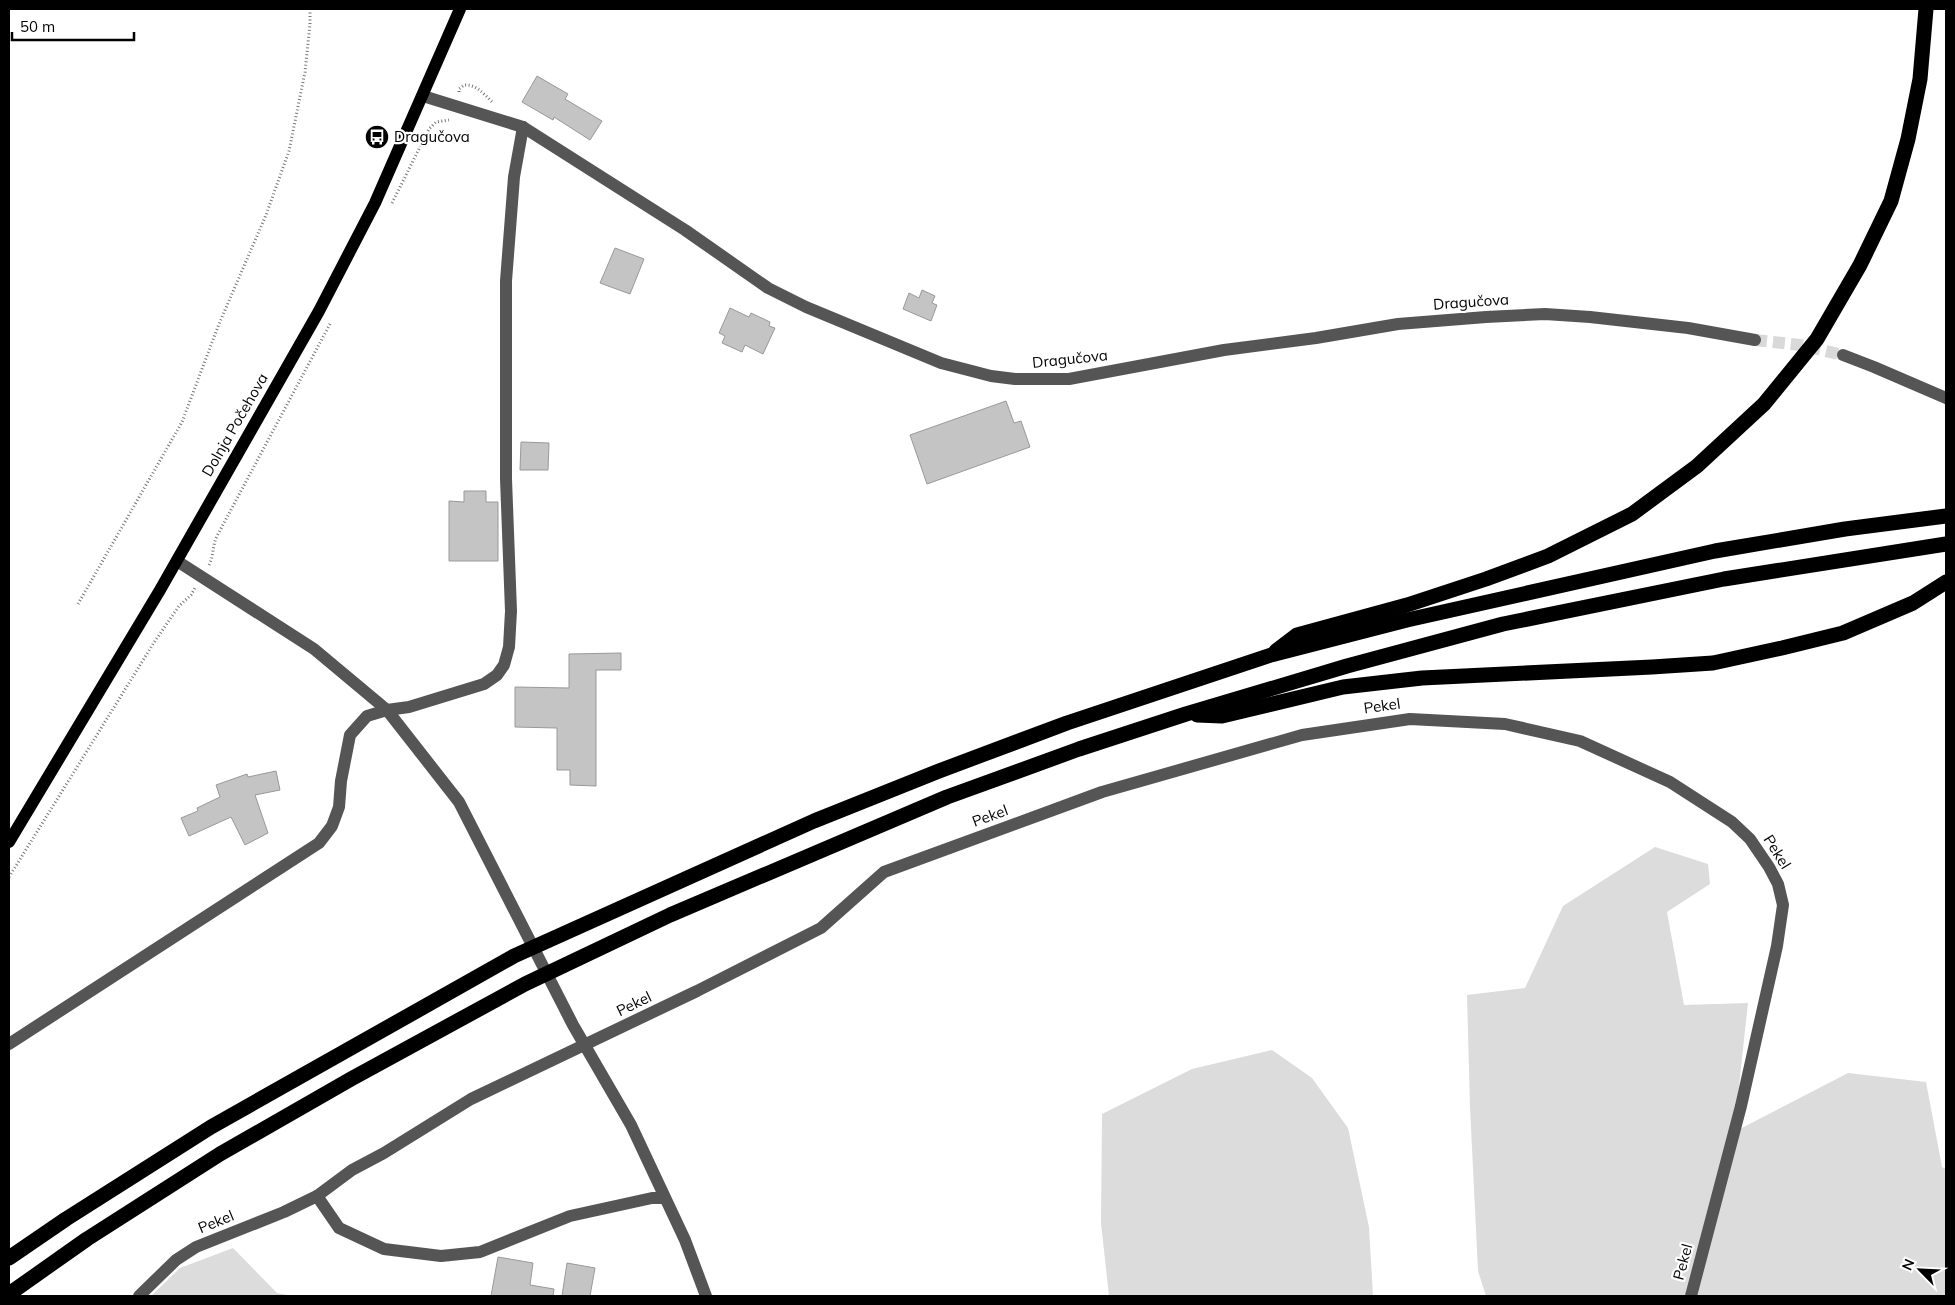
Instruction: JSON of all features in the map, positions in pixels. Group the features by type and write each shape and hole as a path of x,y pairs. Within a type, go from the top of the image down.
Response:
{"highway":[{"path":"1271,655 1296,635 1407,605 1486,579 1548,556 1632,514 1697,466 1764,404 1817,338 1860,265 1891,201 1908,139 1920,79 1926,9"},
{"path":"9,1258 66,1219 210,1127 514,956 814,821 938,770 1067,723 1271,655 1407,620 1592,577 1715,551 1844,529 1946,516"},
{"path":"9,1294 87,1238 220,1154 351,1078 525,984 670,916 947,797 1078,749 1186,714 1347,666 1503,624 1724,579 1946,544"},
{"path":"1186,714 1222,716 1343,687 1422,678 1713,663 1843,633 1913,603 1946,582"}],"main road":[{"name":"Dolnja Počehova","path":"9,842 176,561 323,304 375,203 460,9"}],"street":[{"name":"Dragučova","path":"422,96 523,127 685,230 768,288 806,307 940,363 991,376 1014,380 1068,378 1224,350 1316,338 1398,324 1545,314 1688,328 1755,340"},
{"path":"9,1044 213,911 273,875 319,843 332,826 339,807 341,781 350,735 367,716 387,710 409,707 484,684 497,675 504,665 509,647 511,611 506,480 506,281 514,177 523,127"},
{"path":"1843,356 1874,367 1946,398"},
{"path":"176,561 314,650 387,710 460,802 573,1025 631,1125 685,1240 706,1296"},
{"name":"Pekel","path":"139,1296 176,1260 196,1247 284,1212 317,1196 352,1170 384,1153 471,1100 697,992 821,928 884,872 1102,792 1302,735 1410,718 1505,724 1580,741 1670,782 1732,822 1750,839 1778,884 1783,905 1777,946 1742,1106 1691,1296"},
{"path":"317,1196 339,1228 384,1249 441,1256 480,1252 570,1216 652,1198 664,1198"}],"path":[{"path":"78,604 182,422 219,324 266,215 289,151 305,72 310,9"},
{"path":"9,877 156,641 179,606 194,589"}],"shaded area":[{"path":"1655,847 1708,864 1710,884 1667,912 1684,1005 1748,1003 1734,1132 1848,1073 1926,1082 1942,1167 1946,1169 1946,1296 1486,1296 1478,1271 1467,995 1525,988 1563,906"},
{"path":"1272,1050 1312,1078 1348,1128 1369,1227 1373,1296 1109,1296 1101,1223 1102,1114 1192,1069"},
{"path":"233,1248 277,1293 292,1296 151,1296 180,1268"}],"building":[{"path":"537,76 568,94 565,99 602,121 590,140 554,117 553,120 522,102"},
{"path":"615,248 644,259 630,294 600,283"},
{"path":"922,290 935,296 932,303 937,305 931,321 903,309 909,293 919,298"},
{"path":"730,308 749,317 751,313 770,322 769,326 775,328 763,354 745,345 742,352 722,343 725,336 719,333"},
{"path":"1006,401 1014,423 1021,421 1030,447 927,484 910,435"},
{"path":"521,442 549,443 548,470 520,470"},
{"path":"464,491 486,491 486,502 498,502 498,561 449,561 449,501 464,502"},
{"path":"621,653 621,670 596,670 596,786 570,785 570,770 557,770 557,728 515,727 515,687 569,688 569,654"},
{"path":"276,771 280,790 255,795 268,833 245,845 231,817 189,836 181,818 198,811 197,808 220,797 216,785 247,774 248,777"},
{"path":"498,1257 533,1263 530,1285 554,1289 553,1296 491,1296"},
{"path":"567,1263 595,1268 590,1296 562,1296"}],"tunnel":[{"path":"1755,340 1800,345 1843,355"}],"place":[{"name":"Dragučova","path":"377,137"}]}
